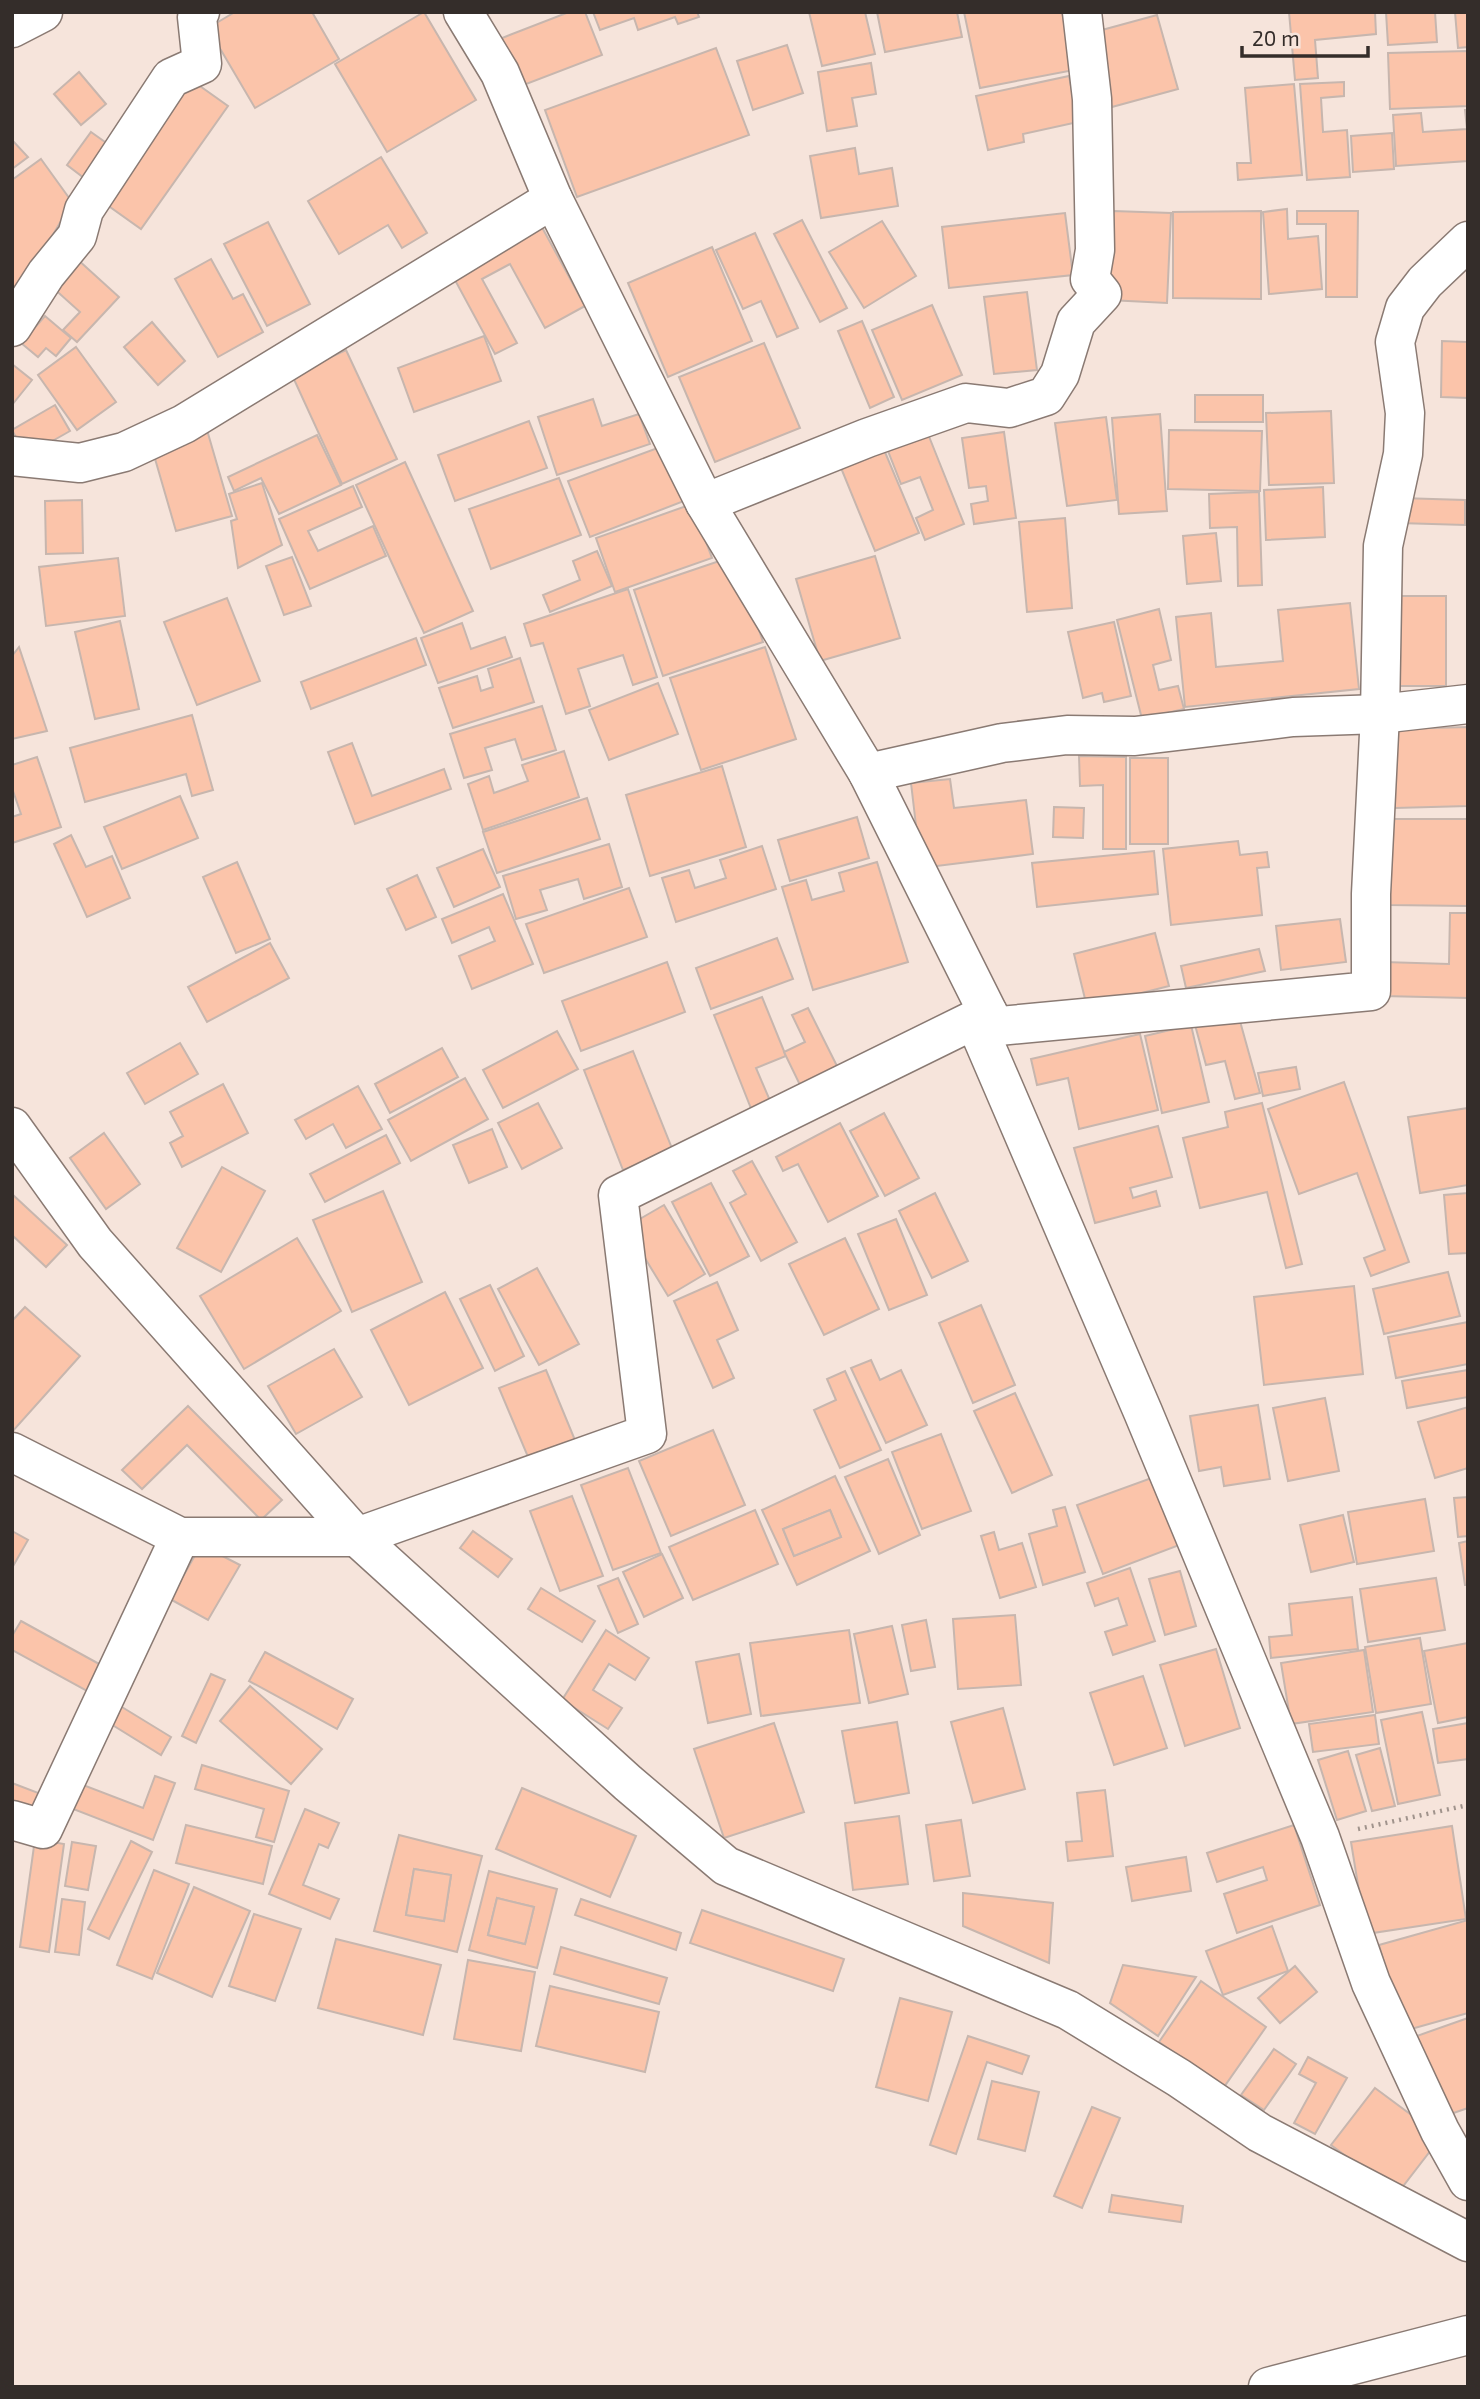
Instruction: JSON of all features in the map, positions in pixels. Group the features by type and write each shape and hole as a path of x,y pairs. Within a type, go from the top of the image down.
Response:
{"street":[{"path":"12,28 43,12"},
{"path":"12,327 46,274 77,236 84,210 171,78 202,64 197,17 200,12"},
{"path":"463,12 500,73 553,199 705,503 868,773 983,1021 1320,1837 1371,1983 1440,2131 1468,2181"},
{"path":"705,503 867,438 966,403 1009,408 1045,396 1060,374 1076,322 1102,294 1090,279 1095,250 1092,99 1082,12"},
{"path":"12,456 80,463 124,452 172,430 553,199"},
{"path":"12,1452 180,1536 357,1537 648,1434 618,1195 983,1021 1371,991 1371,894 1380,714 1383,546 1403,454 1405,413 1395,342 1405,308 1425,282 1468,241"},
{"path":"868,773 1002,743 1067,735 1135,736 1293,717 1380,714 1468,704"},
{"path":"12,1128 95,1243 357,1537 628,1783 726,1866 1068,2010 1179,2078 1259,2133 1468,2242"},
{"path":"12,1820 43,1829 180,1536"},
{"path":"1268,2387 1468,2335"}],"path":[{"path":"1320,1837 1468,1805"}],"building":[{"path":"235,12 312,12 339,59 255,108 208,28"},
{"path":"424,12 476,100 387,152 335,64"},
{"path":"569,12 585,12 602,55 521,86 502,38"},
{"path":"593,12 697,12 699,17 678,24 675,17 638,30 634,18 600,30"},
{"path":"809,12 865,12 875,54 822,66"},
{"path":"877,12 957,12 962,37 885,52"},
{"path":"964,12 1062,12 1074,70 980,88"},
{"path":"1289,12 1375,12 1376,34 1315,40 1318,78 1295,80"},
{"path":"1386,12 1435,12 1437,42 1388,45"},
{"path":"1455,12 1468,12 1468,47 1458,48"},
{"path":"1157,15 1178,89 1112,107 1091,33"},
{"path":"787,45 803,93 753,110 737,61"},
{"path":"716,48 749,135 577,197 545,110"},
{"path":"1468,51 1468,106 1390,109 1388,53"},
{"path":"871,63 876,94 852,98 857,126 827,131 818,72"},
{"path":"79,72 106,104 81,125 54,94"},
{"path":"1069,76 1078,122 1023,134 1024,142 988,150 976,96"},
{"path":"190,79 228,106 141,229 103,202"},
{"path":"1344,82 1344,96 1321,98 1323,132 1347,130 1350,177 1307,180 1300,84"},
{"path":"1294,84 1302,175 1238,180 1237,163 1251,163 1245,88"},
{"path":"1465,110 1468,110 1468,161 1396,166 1393,115 1421,113 1423,132 1467,129"},
{"path":"91,132 112,147 88,181 67,165"},
{"path":"1392,133 1394,169 1353,172 1351,136"},
{"path":"12,140 28,157 12,169"},
{"path":"855,148 859,174 892,168 898,206 821,218 810,156"},
{"path":"381,157 427,233 402,248 388,225 339,254 308,201"},
{"path":"41,159 72,202 18,295 12,285 12,180"},
{"path":"1287,209 1288,239 1318,236 1322,289 1269,294 1263,212"},
{"path":"1113,211 1171,213 1167,303 1109,300"},
{"path":"1261,211 1261,299 1173,298 1173,212"},
{"path":"1297,211 1358,211 1357,297 1326,297 1326,224 1297,224"},
{"path":"1065,213 1073,275 949,288 942,227"},
{"path":"538,220 585,306 545,328 510,264 482,279 517,343 495,354 449,269"},
{"path":"802,220 847,308 820,322 774,234"},
{"path":"882,221 916,276 864,308 829,252"},
{"path":"268,222 310,304 267,326 224,244"},
{"path":"755,233 798,328 777,337 761,301 743,309 716,250"},
{"path":"712,247 752,341 668,377 628,283"},
{"path":"76,258 119,297 77,342 63,330 80,312 51,286"},
{"path":"211,259 233,299 243,294 263,332 218,357 175,279"},
{"path":"1027,292 1037,370 994,374 984,297"},
{"path":"932,305 962,375 902,400 872,330"},
{"path":"45,316 71,338 56,356 46,348 38,357 21,343"},
{"path":"862,321 894,397 870,408 838,331"},
{"path":"152,322 185,361 158,385 124,347"},
{"path":"1467,326 1468,398 1441,397 1442,341 1467,342"},
{"path":"484,336 501,381 414,412 398,368"},
{"path":"764,343 800,428 715,462 679,377"},
{"path":"76,347 116,402 77,430 38,375"},
{"path":"346,350 397,459 342,484 292,375"},
{"path":"12,364 32,380 12,405"},
{"path":"1195,395 1263,395 1263,422 1195,422"},
{"path":"593,399 602,426 639,414 650,444 557,475 538,417"},
{"path":"55,405 70,431 26,456 12,430"},
{"path":"1331,411 1334,483 1269,485 1266,413"},
{"path":"1160,414 1167,511 1119,514 1112,418"},
{"path":"1106,417 1117,500 1067,506 1055,423"},
{"path":"529,421 547,468 455,501 438,455"},
{"path":"207,430 232,516 176,531 151,445"},
{"path":"1169,430 1262,431 1260,491 1168,489"},
{"path":"1004,432 1016,518 974,524 971,504 988,501 986,486 969,488 962,438"},
{"path":"928,434 964,524 925,540 916,518 933,510 920,477 901,484 888,451"},
{"path":"317,435 341,485 279,514 261,478 234,491 228,477"},
{"path":"882,445 919,533 875,551 839,463"},
{"path":"663,446 684,501 590,537 568,481"},
{"path":"405,462 473,611 424,633 356,485"},
{"path":"559,478 581,535 491,569 469,509"},
{"path":"262,483 282,545 238,568 231,521 237,519 229,494"},
{"path":"353,486 362,507 308,531 318,551 373,526 386,556 310,589 279,519"},
{"path":"1323,487 1325,537 1266,540 1264,490"},
{"path":"1259,492 1262,585 1238,586 1237,527 1210,528 1209,494"},
{"path":"1400,498 1465,500 1465,525 1399,523"},
{"path":"82,500 83,553 46,554 45,501"},
{"path":"692,504 712,558 615,592 596,538"},
{"path":"1065,518 1072,608 1027,612 1019,522"},
{"path":"1216,533 1221,581 1187,584 1183,536"},
{"path":"597,551 612,586 550,612 543,595 580,580 573,561"},
{"path":"734,556 763,642 663,676 634,590"},
{"path":"875,556 900,638 820,661 796,579"},
{"path":"292,557 311,606 284,615 266,566"},
{"path":"118,558 125,616 46,626 39,567"},
{"path":"628,589 657,677 633,685 623,655 578,669 590,706 566,714 543,643 531,646 524,624"},
{"path":"1392,596 1446,596 1446,686 1391,686"},
{"path":"227,598 260,681 197,705 164,622"},
{"path":"1350,603 1359,689 1185,707 1176,617 1211,613 1216,667 1283,661 1278,610"},
{"path":"1159,609 1171,660 1153,665 1159,690 1178,686 1184,709 1142,719 1117,620"},
{"path":"120,621 139,709 95,719 75,632"},
{"path":"1114,622 1131,696 1104,702 1102,693 1083,698 1068,632"},
{"path":"462,623 471,649 505,637 512,657 438,683 421,638"},
{"path":"416,638 426,665 311,709 301,682"},
{"path":"19,647 47,731 12,739 12,656"},
{"path":"765,647 796,739 701,770 670,678"},
{"path":"520,658 534,702 453,728 439,688 477,676 481,691 493,687 488,669"},
{"path":"658,683 678,734 609,760 589,710"},
{"path":"542,706 556,750 522,760 515,739 485,748 492,770 464,778 450,734"},
{"path":"192,715 213,790 192,796 186,774 85,802 70,748"},
{"path":"1468,727 1468,806 1395,808 1393,729"},
{"path":"352,743 372,796 444,769 451,789 355,824 328,752"},
{"path":"564,751 579,797 483,830 468,784 489,776 494,793 528,781 522,765"},
{"path":"1079,756 1126,757 1126,849 1103,849 1103,785 1080,786"},
{"path":"37,757 61,827 12,843 12,817 21,814 12,788 12,765"},
{"path":"1130,758 1168,758 1168,844 1130,844"},
{"path":"722,766 746,847 650,876 626,795"},
{"path":"950,779 954,808 1026,800 1033,854 921,868 911,783"},
{"path":"180,796 198,838 122,869 104,827"},
{"path":"587,798 600,839 497,873 483,832"},
{"path":"1054,807 1084,808 1083,838 1053,837"},
{"path":"857,817 869,858 790,881 778,840"},
{"path":"1390,819 1468,819 1468,906 1389,905"},
{"path":"71,835 86,867 112,856 130,898 87,917 54,844"},
{"path":"1238,841 1240,855 1267,852 1269,867 1257,868 1262,915 1171,925 1163,849"},
{"path":"609,844 622,887 584,899 578,879 540,890 547,910 516,919 503,876"},
{"path":"762,846 776,889 676,922 662,878 689,870 695,888 726,878 720,860"},
{"path":"483,849 500,887 454,907 437,868"},
{"path":"1154,851 1158,894 1037,907 1032,863"},
{"path":"237,862 270,939 236,953 203,877"},
{"path":"877,862 908,962 813,990 782,887 806,880 812,900 844,891 839,873"},
{"path":"417,875 436,917 406,930 387,889"},
{"path":"629,888 647,937 544,973 526,924"},
{"path":"503,894 533,964 472,989 459,956 495,941 489,927 452,943 442,919"},
{"path":"1450,913 1468,913 1468,998 1383,996 1384,962 1449,964"},
{"path":"1340,919 1346,962 1281,970 1276,926"},
{"path":"1155,933 1169,986 1087,1007 1074,954"},
{"path":"777,938 793,979 711,1009 696,968"},
{"path":"270,943 289,978 207,1022 188,987"},
{"path":"1259,949 1265,971 1186,988 1181,966"},
{"path":"667,962 685,1012 581,1051 562,1001"},
{"path":"762,997 786,1056 756,1068 771,1103 752,1111 714,1015"},
{"path":"808,1008 838,1068 800,1085 784,1052 805,1042 792,1015"},
{"path":"1238,1014 1260,1093 1235,1099 1225,1061 1206,1065 1195,1025"},
{"path":"1191,1025 1209,1102 1162,1113 1145,1036"},
{"path":"557,1031 578,1069 503,1108 483,1070"},
{"path":"1140,1034 1158,1110 1079,1129 1068,1078 1037,1085 1031,1059"},
{"path":"180,1043 198,1074 145,1104 127,1073"},
{"path":"442,1048 458,1077 390,1113 375,1084"},
{"path":"633,1051 673,1151 623,1170 584,1070"},
{"path":"1296,1067 1300,1089 1263,1096 1258,1073"},
{"path":"465,1078 488,1119 411,1161 388,1120"},
{"path":"1344,1082 1409,1262 1371,1276 1364,1258 1385,1250 1357,1173 1299,1194 1268,1109"},
{"path":"223,1084 248,1133 182,1167 170,1143 183,1136 170,1112"},
{"path":"358,1086 382,1129 346,1148 333,1124 306,1139 295,1120"},
{"path":"538,1103 562,1148 522,1169 498,1123"},
{"path":"1262,1103 1302,1264 1286,1268 1267,1192 1200,1208 1183,1138 1228,1127 1225,1112"},
{"path":"1468,1108 1468,1185 1420,1193 1408,1117"},
{"path":"884,1113 919,1178 885,1196 850,1131"},
{"path":"840,1123 878,1196 828,1222 798,1164 783,1171 776,1157"},
{"path":"1158,1126 1172,1177 1130,1188 1133,1198 1156,1191 1160,1206 1095,1223 1074,1148"},
{"path":"492,1129 507,1167 469,1183 453,1145"},
{"path":"104,1133 140,1184 106,1209 70,1158"},
{"path":"386,1135 400,1163 325,1202 310,1174"},
{"path":"752,1161 797,1242 761,1261 730,1203 746,1194 733,1171"},
{"path":"222,1167 265,1191 221,1272 177,1248"},
{"path":"711,1183 749,1256 710,1276 672,1202"},
{"path":"383,1191 422,1282 352,1312 313,1220"},
{"path":"935,1193 968,1261 932,1278 899,1211"},
{"path":"1468,1193 1468,1253 1449,1254 1444,1195"},
{"path":"12,1194 67,1245 46,1267 12,1235"},
{"path":"664,1205 705,1274 668,1296 626,1227"},
{"path":"896,1219 927,1295 889,1310 858,1234"},
{"path":"297,1238 341,1311 244,1369 200,1296"},
{"path":"845,1238 879,1309 824,1335 789,1264"},
{"path":"537,1268 579,1344 539,1365 498,1289"},
{"path":"1448,1272 1460,1316 1384,1334 1373,1289"},
{"path":"717,1282 738,1330 717,1340 734,1378 713,1388 674,1301"},
{"path":"490,1285 524,1356 495,1371 460,1299"},
{"path":"1354,1286 1363,1374 1264,1385 1254,1297"},
{"path":"445,1292 483,1368 409,1405 371,1330"},
{"path":"981,1305 1015,1385 973,1403 939,1323"},
{"path":"25,1307 80,1356 12,1432 12,1321"},
{"path":"1468,1322 1468,1364 1396,1378 1388,1337"},
{"path":"334,1349 362,1397 296,1434 268,1386"},
{"path":"871,1360 880,1380 901,1370 927,1425 886,1443 851,1368"},
{"path":"546,1370 577,1445 531,1464 499,1388"},
{"path":"1468,1370 1468,1397 1407,1408 1402,1381"},
{"path":"845,1371 881,1450 840,1468 814,1410 836,1400 827,1379"},
{"path":"1015,1393 1052,1475 1012,1493 974,1411"},
{"path":"1325,1398 1339,1471 1288,1481 1273,1408"},
{"path":"1258,1405 1270,1479 1224,1486 1221,1467 1199,1471 1190,1416"},
{"path":"188,1406 282,1500 261,1520 187,1445 142,1489 122,1470"},
{"path":"1468,1407 1468,1468 1435,1478 1418,1422"},
{"path":"713,1430 745,1505 671,1536 639,1461"},
{"path":"941,1434 971,1511 922,1529 892,1452"},
{"path":"888,1459 920,1535 879,1554 845,1477"},
{"path":"628,1468 661,1553 613,1570 581,1485"},
{"path":"835,1476 870,1551 797,1585 762,1510","holes":["830,1510 841,1537 794,1556 783,1529"]},
{"path":"1157,1476 1182,1544 1103,1574 1077,1505"},
{"path":"572,1496 603,1576 560,1591 530,1511"},
{"path":"1468,1497 1468,1536 1458,1537 1454,1498"},
{"path":"1425,1499 1434,1551 1357,1564 1348,1512"},
{"path":"1065,1507 1085,1572 1043,1585 1029,1534 1057,1526 1053,1510"},
{"path":"755,1510 778,1564 693,1600 669,1547"},
{"path":"830,1510 841,1537 794,1556 783,1529"},
{"path":"1343,1515 1354,1562 1311,1572 1300,1525"},
{"path":"12,1531 28,1540 12,1568"},
{"path":"473,1531 512,1559 498,1577 460,1548"},
{"path":"994,1532 999,1550 1022,1543 1036,1587 1000,1598 981,1536"},
{"path":"1468,1541 1468,1585 1465,1585 1459,1543"},
{"path":"201,1545 240,1565 208,1620 170,1599"},
{"path":"662,1554 683,1598 644,1617 623,1572"},
{"path":"1130,1568 1155,1641 1113,1655 1105,1632 1127,1625 1118,1598 1095,1606 1087,1583"},
{"path":"1180,1571 1196,1626 1165,1635 1149,1579"},
{"path":"618,1578 638,1624 618,1633 598,1586"},
{"path":"1436,1578 1445,1630 1368,1642 1360,1589"},
{"path":"541,1588 595,1621 582,1642 528,1609"},
{"path":"1352,1597 1358,1649 1271,1658 1269,1637 1292,1635 1289,1604"},
{"path":"1015,1615 1021,1685 958,1689 953,1619"},
{"path":"926,1620 935,1667 911,1671 902,1625"},
{"path":"21,1621 101,1665 87,1691 12,1650 12,1636"},
{"path":"892,1626 908,1694 869,1703 854,1634"},
{"path":"606,1630 649,1658 635,1680 609,1664 593,1690 622,1708 608,1729 562,1700"},
{"path":"849,1630 860,1703 761,1716 750,1643"},
{"path":"1420,1638 1431,1704 1376,1713 1365,1647"},
{"path":"1468,1643 1468,1717 1438,1723 1424,1651"},
{"path":"1216,1649 1240,1728 1185,1746 1160,1665"},
{"path":"1364,1650 1373,1712 1291,1724 1281,1663"},
{"path":"265,1652 353,1699 337,1729 249,1681"},
{"path":"739,1654 751,1714 708,1723 696,1662"},
{"path":"211,1674 225,1680 196,1743 182,1736"},
{"path":"1143,1676 1167,1748 1114,1765 1090,1693"},
{"path":"250,1686 322,1749 291,1784 220,1721"},
{"path":"117,1704 171,1737 161,1755 106,1721"},
{"path":"1003,1708 1025,1789 973,1803 951,1722"},
{"path":"1422,1712 1440,1795 1398,1804 1381,1720"},
{"path":"1375,1715 1379,1744 1313,1752 1309,1724"},
{"path":"897,1722 909,1793 855,1803 842,1731"},
{"path":"774,1723 804,1812 724,1838 694,1749"},
{"path":"1468,1723 1468,1759 1438,1763 1433,1729"},
{"path":"1380,1748 1395,1806 1372,1811 1356,1755"},
{"path":"1348,1751 1366,1811 1337,1820 1318,1760"},
{"path":"202,1765 289,1791 274,1842 256,1837 264,1809 195,1789"},
{"path":"155,1776 175,1783 153,1840 68,1807 78,1783 143,1808"},
{"path":"12,1783 41,1794 32,1818 12,1811"},
{"path":"522,1788 636,1836 610,1897 496,1849"},
{"path":"1105,1790 1113,1856 1068,1861 1066,1842 1082,1841 1077,1793"},
{"path":"305,1809 339,1823 328,1848 319,1844 303,1885 339,1899 330,1919 269,1894"},
{"path":"899,1816 908,1884 853,1890 845,1823"},
{"path":"961,1820 970,1876 934,1881 926,1825"},
{"path":"186,1825 272,1846 263,1884 176,1863"},
{"path":"1294,1825 1320,1905 1237,1933 1224,1894 1267,1880 1263,1867 1217,1882 1207,1853"},
{"path":"1452,1826 1466,1919 1366,1934 1351,1842"},
{"path":"399,1835 482,1856 457,1952 374,1931","holes":["414,1869 451,1875 444,1921 406,1915"]},
{"path":"35,1839 64,1844 49,1952 20,1947"},
{"path":"131,1841 152,1852 109,1939 88,1929"},
{"path":"72,1842 96,1846 88,1890 65,1886"},
{"path":"1186,1857 1191,1891 1132,1901 1126,1867"},
{"path":"414,1869 451,1875 444,1921 406,1915"},
{"path":"154,1870 189,1884 152,1979 117,1965"},
{"path":"489,1871 557,1889 537,1968 469,1950","holes":["497,1898 534,1907 525,1944 488,1935"]},
{"path":"194,1887 250,1911 212,1997 157,1973"},
{"path":"963,1893 1053,1903 1049,1963 963,1926"},
{"path":"497,1898 534,1907 525,1944 488,1935"},
{"path":"62,1899 85,1902 79,1955 55,1952"},
{"path":"581,1899 681,1933 676,1950 575,1915"},
{"path":"702,1910 844,1959 833,1991 690,1943"},
{"path":"254,1914 301,1929 275,2001 229,1986"},
{"path":"1468,1920 1468,2013 1404,2031 1379,1945"},
{"path":"1272,1926 1288,1971 1223,1995 1206,1951"},
{"path":"336,1939 441,1965 423,2035 318,2008"},
{"path":"561,1947 667,1978 659,2004 554,1974"},
{"path":"468,1960 535,1972 521,2051 454,2039"},
{"path":"1123,1965 1196,1977 1158,2036 1110,2003"},
{"path":"1295,1966 1317,1992 1280,2023 1258,1998"},
{"path":"1201,1981 1266,2027 1224,2087 1159,2042"},
{"path":"550,1986 659,2012 645,2072 536,2046"},
{"path":"900,1998 952,2012 928,2101 876,2087"},
{"path":"1468,2018 1468,2108 1442,2117 1414,2037"},
{"path":"968,2036 1029,2056 1022,2074 987,2062 956,2154 930,2145"},
{"path":"1274,2049 1296,2064 1264,2110 1241,2095"},
{"path":"1308,2057 1347,2078 1315,2134 1294,2123 1316,2083 1299,2074"},
{"path":"992,2081 1039,2092 1025,2151 978,2139"},
{"path":"1375,2088 1441,2137 1397,2194 1331,2145"},
{"path":"1092,2107 1120,2118 1082,2208 1054,2196"},
{"path":"1112,2195 1183,2206 1181,2222 1109,2212"}]}
